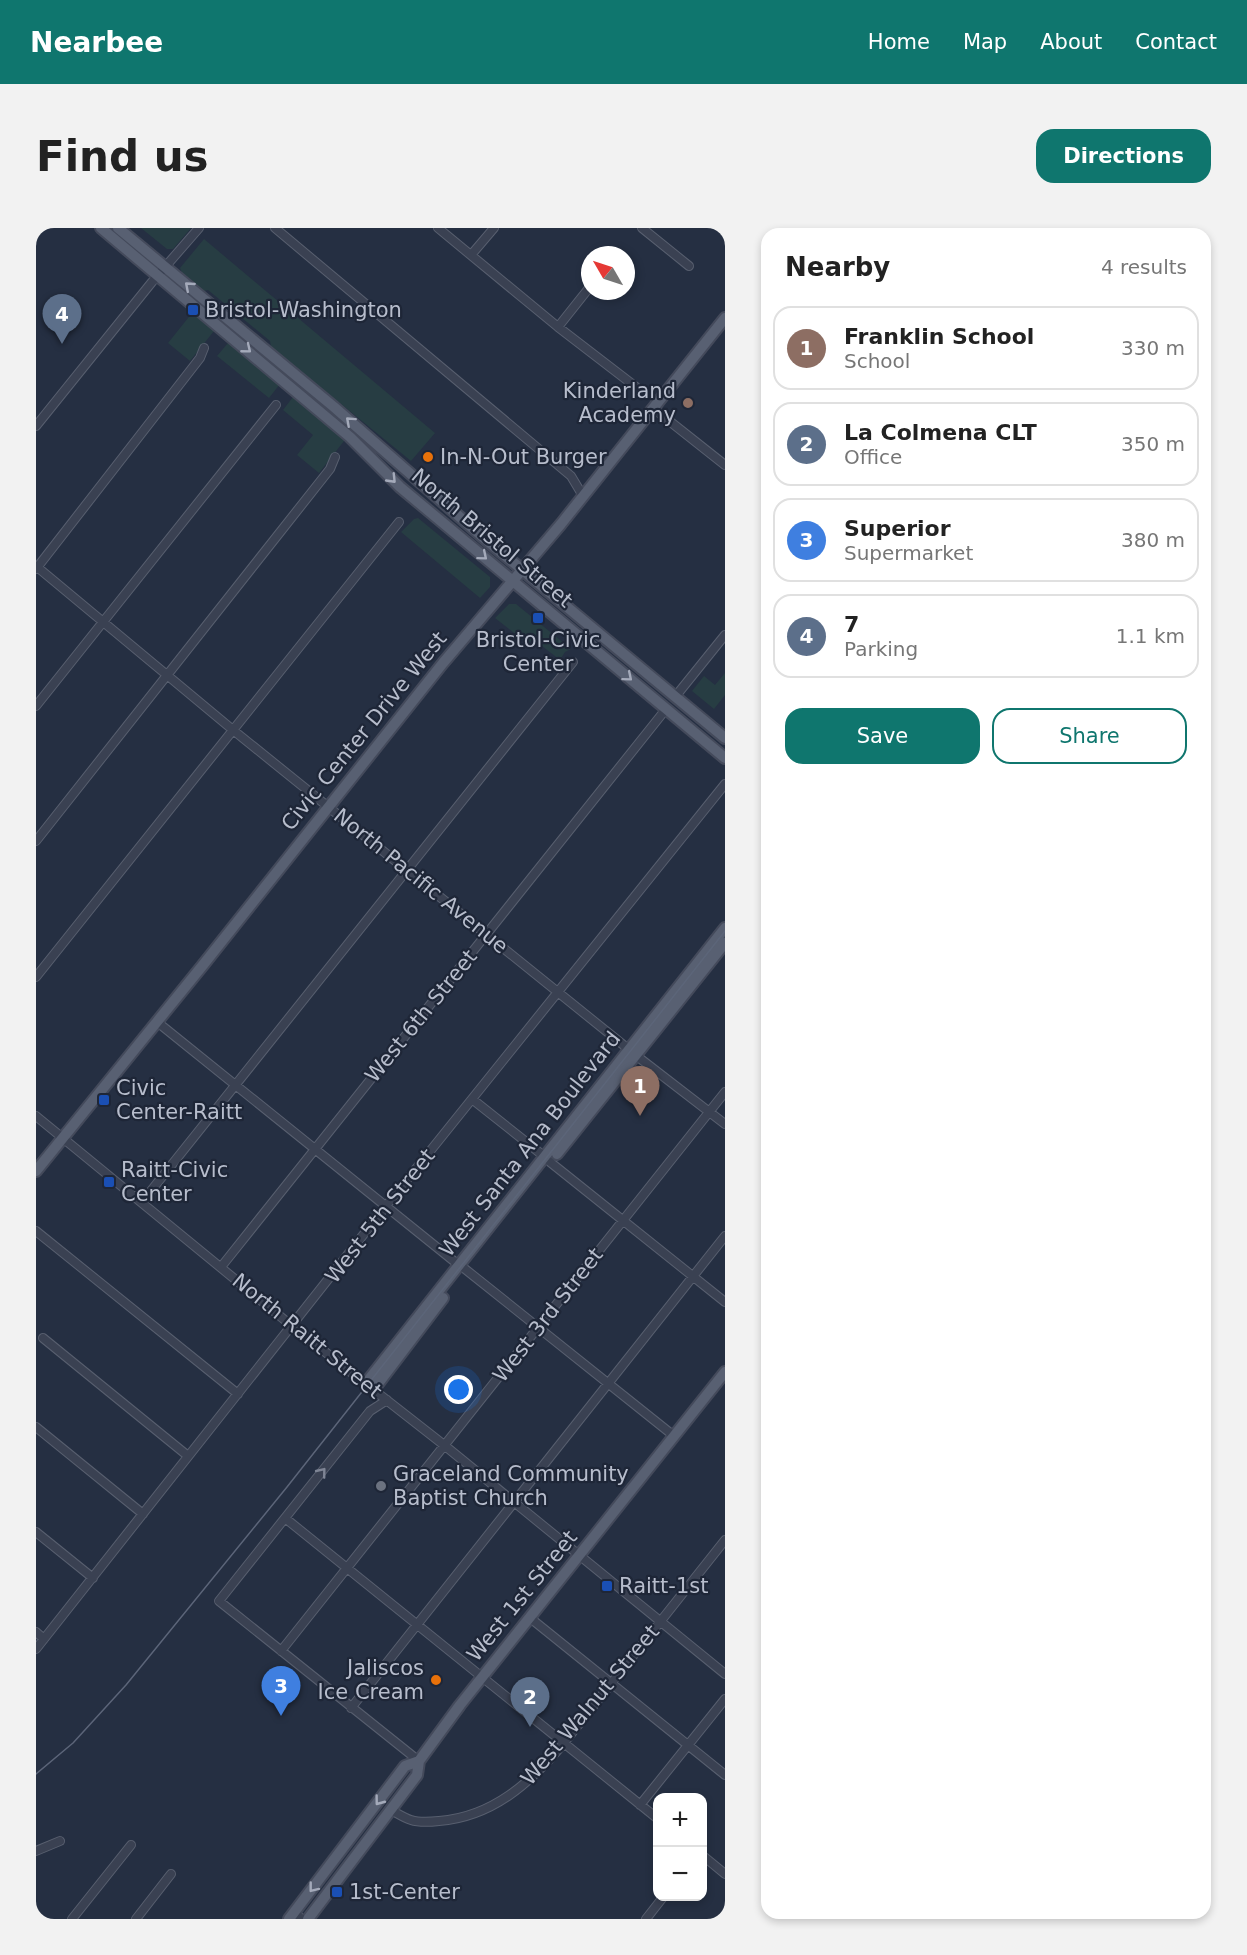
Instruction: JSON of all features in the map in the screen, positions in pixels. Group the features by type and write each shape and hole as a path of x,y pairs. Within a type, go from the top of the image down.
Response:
{"main road":[{"name":"North Bristol Street","path":"101,228 350,436 400,487 725,758"},
{"name":"North Bristol Street","path":"118,228 334,407 409,475 725,738"},
{"name":"Civic Center Drive West","path":"36,1171 462,638 523,570 725,318"},
{"name":"West Santa Ana Boulevard","path":"370,1386 633,1052 725,928"},
{"name":"West Santa Ana Boulevard","path":"633,1052 724,946"},
{"name":"West 1st Street","path":"308,1919 417,1775 419,1761 481,1677 725,1372"},
{"name":"West 1st Street","path":"295,1917 405,1766 419,1761"}],"street":[{"path":"36,426 157,275 199,228"},
{"path":"275,228 571,476 583,496"},
{"path":"438,228 558,327 636,387"},
{"path":"471,255 494,228"},
{"path":"642,228 690,266"},
{"path":"558,327 581,298"},
{"path":"36,568 200,358 204,348"},
{"path":"36,706 276,405"},
{"path":"653,408 725,465"},
{"path":"36,841 330,469 335,457"},
{"path":"36,978 399,522"},
{"name":"North Pacific Avenue","path":"36,568 328,807 725,1124"},
{"path":"675,697 725,635"},
{"path":"142,1202 573,662"},
{"name":"West 6th Street","path":"221,1267 666,709"},
{"name":"West 5th Street","path":"36,1649 725,784"},
{"path":"156,1021 674,1436"},
{"name":"West 3rd Street","path":"281,1651 725,1092"},
{"path":"472,1100 725,1302"},
{"name":"North Raitt Street","path":"36,1116 292,1326 444,1445 725,1674"},
{"path":"36,1231 238,1394"},
{"path":"351,1708 725,1236"},
{"path":"43,1338 188,1456"},
{"path":"387,1400 370,1411 219,1601 419,1761"},
{"path":"36,1427 143,1514"},
{"path":"285,1518 653,1816"},
{"path":"36,1532 93,1578"},
{"name":"West Walnut Street","path":"391,1810 411,1820 428,1822 449,1820 491,1807 519,1790 564,1743 725,1540"},
{"path":"530,1617 725,1775"},
{"path":"36,1632 44,1639"},
{"path":"640,1805 725,1698"},
{"path":"36,1851 60,1841"},
{"path":"72,1919 131,1845"},
{"path":"707,1859 725,1874"},
{"path":"136,1919 171,1874"},
{"path":"646,1919 660,1901"}],"green space":[{"path":"141,228 191,228 173,249 167,249"},
{"path":"204,239 435,433 411,461 271,347 270,341 208,290 204,291 182,273 180,268"},
{"path":"192,313 214,331 190,361 168,343"},
{"path":"228,343 280,384 269,398 217,356"},
{"path":"293,397 340,435 344,441 319,473 297,455 313,435 283,410"},
{"path":"418,518 490,577 490,587 480,598 401,532"},
{"path":"509,604 516,604 571,649 565,652 560,660 533,639 528,644 495,618"},
{"path":"725,673 725,695 714,709 692,691 704,676 715,685"}],"tram line":[{"path":"36,1774 73,1743 126,1685 287,1487 725,931"}],"place":[{"name":"Bristol-Washington","path":"193,310"},
{"name":"7","path":"62,344"},
{"name":"Kinderland Academy","path":"688,403"},
{"name":"In-N-Out Burger","path":"428,457"},
{"name":"Bristol-Civic Center","path":"538,618"},
{"name":"Civic Center-Raitt","path":"104,1100"},
{"name":"Franklin School","path":"640,1116"},
{"name":"Raitt-Civic Center","path":"109,1182"},
{"name":"Graceland Community Baptist Church","path":"381,1486"},
{"name":"Raitt-1st","path":"607,1586"},
{"name":"Jaliscos Ice Cream","path":"436,1680"},
{"name":"Superior","path":"281,1716"},
{"name":"La Colmena CLT","path":"530,1727"},
{"name":"1st-Center","path":"337,1892"}]}
